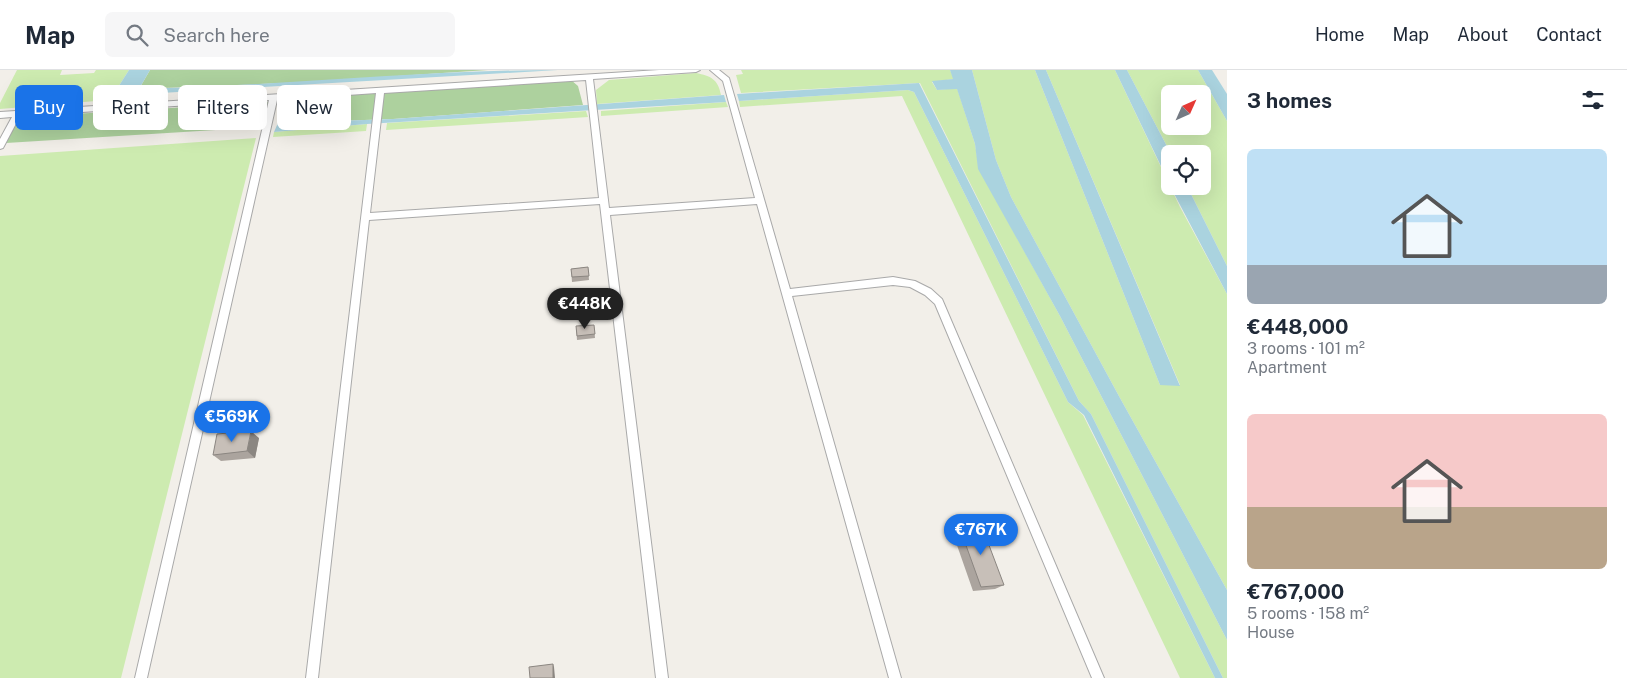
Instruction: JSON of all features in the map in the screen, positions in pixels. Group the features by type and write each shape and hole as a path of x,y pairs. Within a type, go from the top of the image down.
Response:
{"lane":[{"path":"83,110 696,70"},
{"path":"714,70 726,80 895,678"},
{"path":"589,77 662,678"},
{"path":"312,678 380,91"},
{"path":"141,678 274,97"},
{"path":"0,115 15,114"},
{"path":"0,146 15,118"},
{"path":"366,217 604,200"},
{"path":"605,212 760,200"},
{"path":"786,293 893,281 912,284 928,292 940,302 1098,678"}],"green space":[{"path":"17,70 62,70 60,75 94,73 96,70 129,70 119,85 93,85 93,101 83,102 83,85 15,85 15,108 0,109 0,103"},
{"path":"150,70 488,70 307,82 178,85 178,87 168,88 168,85 141,85"},
{"path":"741,70 950,70 954,79 932,82 937,90 957,88 975,144 979,169 1060,316 1227,640 1227,678 1223,678 1091,414 1079,401 920,83 741,93 736,75 743,74"},
{"path":"972,70 1035,70 1160,385 1180,385 1046,70 1115,70 1161,167 1161,195 1174,195 1227,294 1227,590 1011,197 996,160"},
{"path":"1127,70 1198,70 1207,85 1161,85 1161,135"},
{"path":"696,73 713,79 718,85 721,95 597,104 596,90 609,80"},
{"path":"571,80 578,86 583,105 351,120 351,94"},
{"path":"908,90 914,92 1068,402 1083,415 1215,678 1180,678 902,96 740,107 739,101"},
{"path":"1211,93 1227,121 1227,266 1192,195 1211,195 1211,145 1166,145 1161,135 1211,135"},
{"path":"267,102 270,102 267,114"},
{"path":"726,102 728,107 601,116 601,111"},
{"path":"168,108 178,108 178,130 216,130 6,143 15,124 15,130 83,130 83,113 93,113 93,130 168,130"},
{"path":"586,111 588,117 386,130 387,123"},
{"path":"367,124 366,131 273,137 274,132 351,130 351,125"},
{"path":"256,138 121,678 0,678 0,156"}],"water":[{"path":"129,70 150,70 141,85 119,85"},
{"path":"558,70 277,85 244,85 401,75"},
{"path":"950,70 972,70 996,160 1011,197 1227,590 1227,640 1060,316 978,169 975,144 957,89 937,90 932,81 953,79"},
{"path":"1035,70 1046,70 1180,386 1160,385"},
{"path":"1115,70 1127,70 1166,145 1161,145 1161,166"},
{"path":"1198,70 1212,70 1227,94 1227,121 1211,93 1211,85 1207,85"},
{"path":"919,83 1079,401 1091,414 1223,678 1215,678 1084,415 1068,402 914,92 908,90 739,101 737,94"},
{"path":"168,88 178,88 178,92 168,93"},
{"path":"724,95 726,102 351,125 351,120"},
{"path":"277,125 277,130 297,130 274,132"},
{"path":"1175,195 1192,195 1227,266 1227,294"}],"building":[{"path":"588,267 589,276 572,277 571,269"},
{"path":"594,325 595,334 577,336 576,326"},
{"path":"251,431 247,451 213,455 217,434"},
{"path":"981,524 1004,585 981,587 959,526"},
{"path":"553,664 553,678 530,678 529,667"}]}
